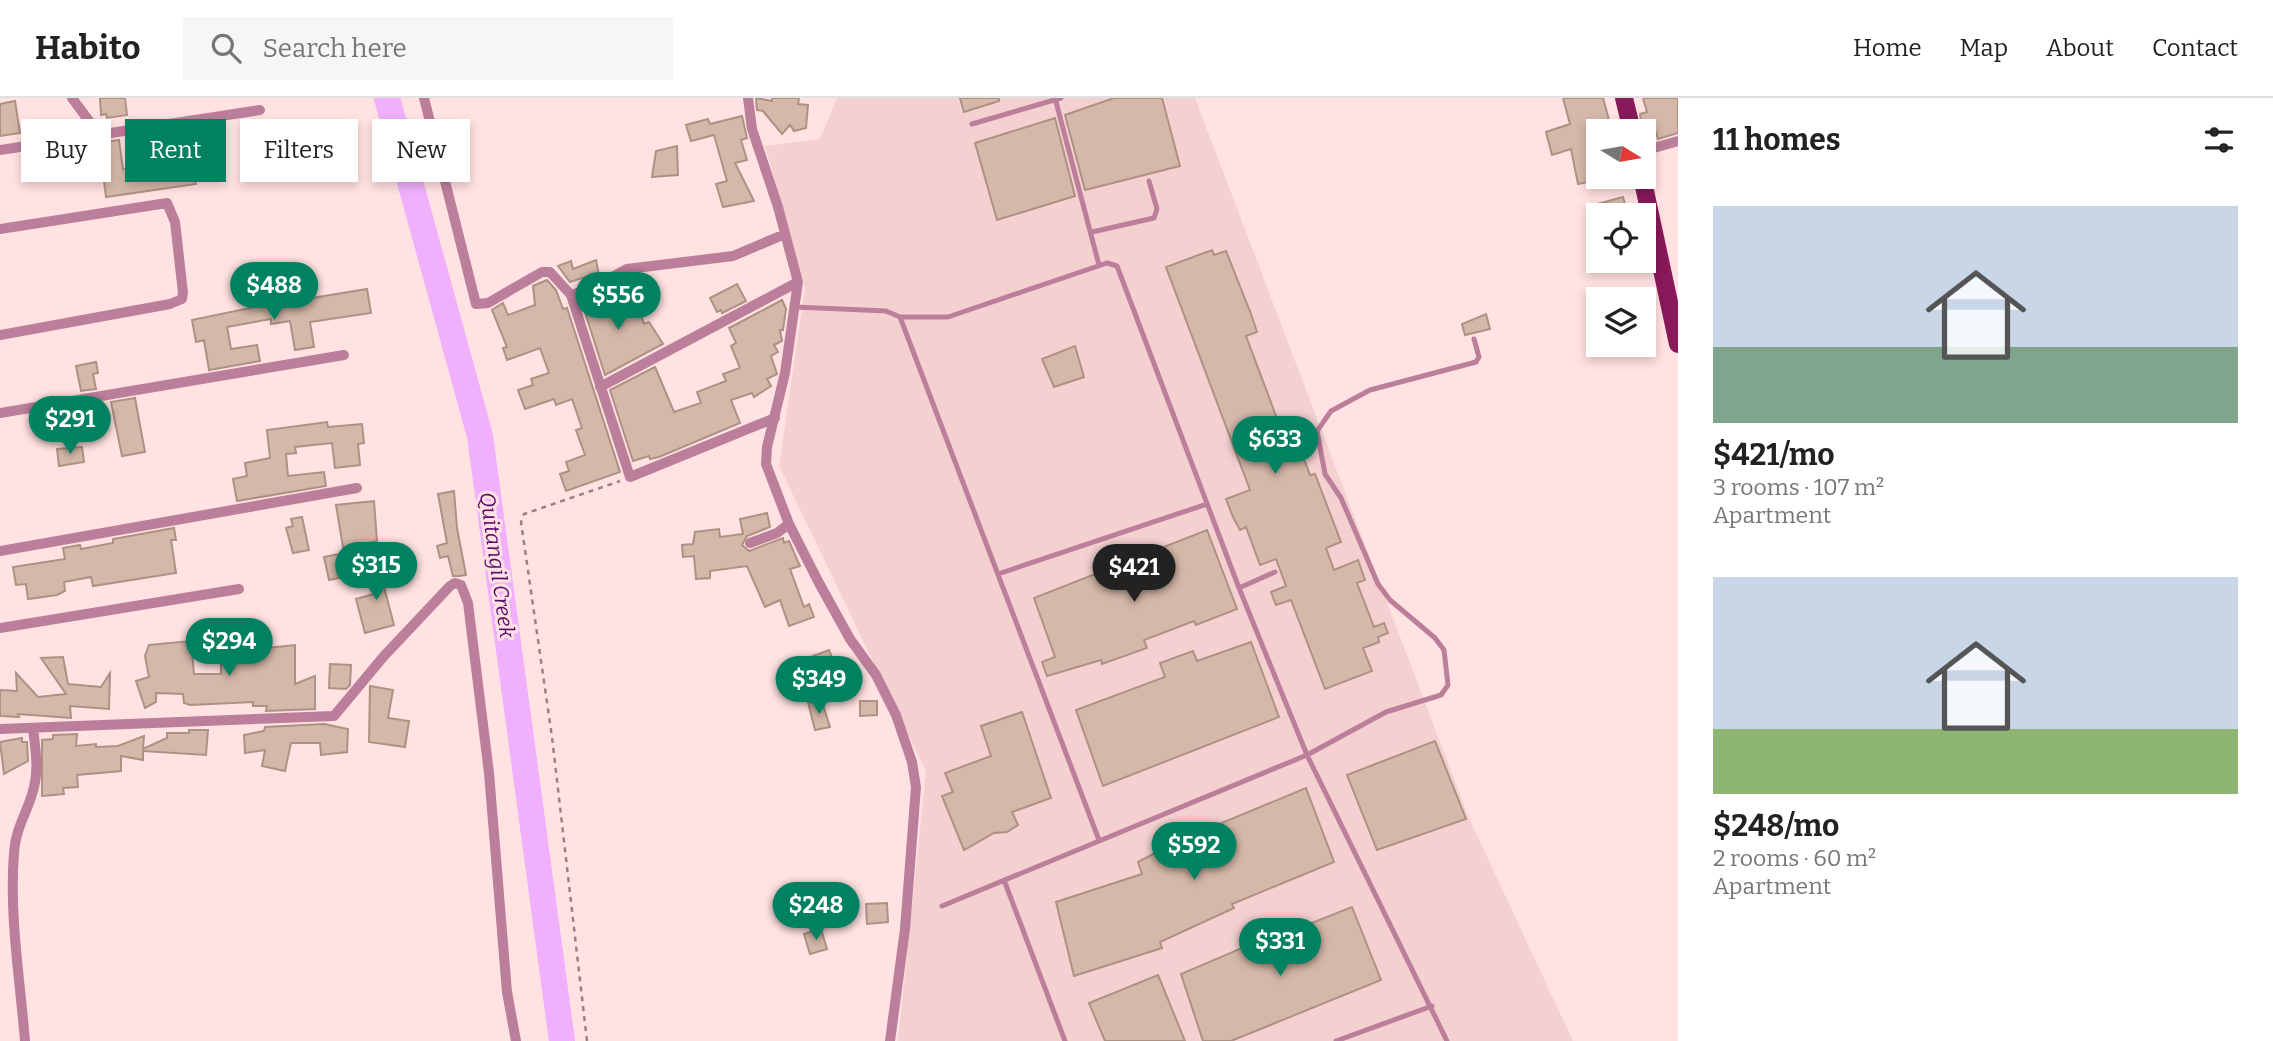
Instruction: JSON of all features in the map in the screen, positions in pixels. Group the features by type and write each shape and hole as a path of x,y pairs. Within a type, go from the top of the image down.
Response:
{"main road":[{"path":"1624,98 1629,119"},
{"path":"1645,189 1678,344"}],"street":[{"path":"72,98 88,119"},
{"path":"424,98 476,304 488,303 542,272 550,272 571,295 630,477 775,418"},
{"path":"748,98 750,121 798,282 766,464 789,524 850,639 876,675 896,715 912,762 916,787 905,929 890,1041"},
{"path":"111,131 260,110"},
{"path":"1656,147 1678,141"},
{"path":"0,150 21,146"},
{"path":"0,229 167,203 175,222 183,293 182,299 170,304 0,335"},
{"path":"571,295 590,289 627,269 733,256 785,234"},
{"path":"600,387 798,282"},
{"path":"0,413 344,355"},
{"path":"0,551 357,488"},
{"path":"750,543 777,533 789,524"},
{"path":"0,729 334,716 384,656 450,586 455,583 461,586 468,603 489,773 507,992 516,1041"},
{"path":"0,628 239,589"},
{"path":"25,1041 14,914 13,855 15,833 35,786 37,764 33,728"}],"lane":[{"path":"972,124 1057,99 1098,265"},
{"path":"1092,232 1154,218 1157,209 1149,181"},
{"path":"795,307 886,312 900,317 948,317 1098,265 1117,265 1239,588 1307,755 1447,1041"},
{"path":"900,317 1099,840"},
{"path":"942,906 1307,755 1386,712 1441,695 1448,684 1444,650 1435,638 1390,600 1378,584 1341,498 1325,474 1317,431 1331,411 1370,390 1476,362 1479,357 1474,339"},
{"path":"998,574 1207,503"},
{"path":"1239,588 1275,572"},
{"path":"1004,880 1065,1041"},
{"path":"1336,1041 1432,1006"}],"path":[{"path":"587,1041 552,737 521,522 524,514 630,477"}],"shaded area":[{"path":"837,98 1195,98 1469,818 1573,1041 898,1041 926,771 779,466 805,288 765,146 820,139"}],"building":[{"path":"100,98 125,98 127,115 107,118 106,114 101,115"},
{"path":"756,98 772,101 772,98 799,98 798,104 808,105 806,128 794,131 790,125 782,134 763,111 757,110"},
{"path":"960,98 999,98 999,101 964,112"},
{"path":"1114,98 1162,98 1180,166 1085,190 1065,115"},
{"path":"1563,98 1603,98 1609,119 1586,119 1586,182 1578,184 1571,149 1552,155 1546,132 1570,124"},
{"path":"1643,98 1678,98 1678,133 1658,139 1656,119 1641,119 1640,114 1647,112"},
{"path":"15,101 20,133 0,136 0,104"},
{"path":"742,116 747,138 741,140 747,160 735,163 754,201 723,207 716,184 727,181 714,135 691,141 686,125 708,119 710,124"},
{"path":"1055,118 1075,196 997,220 975,143"},
{"path":"119,140 125,182 196,184 106,197 104,182 111,182 111,141"},
{"path":"677,146 678,175 652,177 656,151"},
{"path":"1623,197 1625,203 1601,203"},
{"path":"1212,250 1214,255 1226,251 1251,314 1257,332 1246,336 1284,437 1299,431 1306,449 1301,451 1310,475 1315,474 1341,542 1326,548 1334,570 1358,560 1365,580 1357,583 1374,627 1384,623 1388,633 1378,637 1379,642 1363,648 1372,671 1325,689 1291,600 1276,605 1271,592 1286,586 1276,559 1260,565 1246,527 1240,530 1226,499 1250,490 1166,267"},
{"path":"596,260 599,275 586,282 585,277 570,282 558,266 571,261 573,269"},
{"path":"547,280 556,290 563,309 567,308 620,472 566,491 560,474 569,471 566,462 585,455 576,430 582,428 572,399 556,405 554,399 525,409 518,390 533,385 531,379 549,373 540,348 507,360 503,348 507,347 492,310 503,303 508,315 535,305 533,286"},
{"path":"285,282 288,302 367,289 371,313 310,322 314,347 295,350 290,321 271,324 271,319 227,327 231,349 257,345 260,361 209,370 204,340 196,342 192,320 260,306 257,290"},
{"path":"737,284 746,301 722,313 721,310 717,312 710,298"},
{"path":"604,290 606,297 620,293 626,314 640,312 644,324 649,322 663,344 605,375 583,306 592,303 590,297"},
{"path":"782,300 786,309 783,330 780,330 782,341 774,345 778,352 771,356 777,374 767,379 771,386 754,397 752,393 731,400 740,423 659,457 650,459 649,456 633,461 610,390 655,367 674,412 701,403 697,392 726,381 723,374 740,368 731,346 736,343 729,328"},
{"path":"1486,314 1490,329 1465,335 1462,324"},
{"path":"1075,346 1084,377 1054,387 1042,359"},
{"path":"96,362 98,373 93,374 96,389 81,391 76,366"},
{"path":"135,398 145,452 122,456 111,402"},
{"path":"327,422 328,427 362,424 364,443 358,444 360,465 335,468 332,443 295,447 296,453 286,454 288,476 324,472 326,486 237,501 233,479 247,476 245,463 270,458 267,430"},
{"path":"82,447 84,462 59,466 57,449"},
{"path":"454,491 457,528 466,575 459,576 453,576 448,556 440,558 437,546 447,543 438,494"},
{"path":"374,501 377,541 361,544 367,572 329,580 324,557 344,553 336,505"},
{"path":"767,513 770,527 747,536 742,545 749,551 783,538 784,543 789,541 800,566 790,569 804,607 809,604 814,617 789,626 780,600 765,607 747,566 710,571 710,578 696,579 694,556 683,557 682,545 693,544 695,532 719,529 720,537 743,534 740,519"},
{"path":"302,517 309,550 293,553 286,528 293,526 291,519"},
{"path":"174,528 176,540 171,540 176,573 93,586 91,577 64,582 65,591 57,595 28,599 26,584 16,585 13,567 65,559 63,548 80,545 81,549 113,543 113,539"},
{"path":"1207,530 1237,609 1196,625 1194,621 1144,640 1147,648 1102,664 1101,660 1047,676 1042,662 1055,657 1034,598"},
{"path":"384,563 388,586 384,587 394,625 365,633 356,599 374,594 368,567"},
{"path":"251,633 268,635 266,648 295,645 295,684 315,676 315,709 266,711 267,706 253,706 253,702 190,705 184,703 183,694 156,693 156,702 145,708 136,681 149,677 145,656 149,645 191,641 194,674 221,674 221,663 246,663"},
{"path":"1251,642 1279,717 1103,786 1076,710 1165,677 1160,663 1193,651 1197,661"},
{"path":"829,650 833,660 829,662 837,683 821,689 810,657"},
{"path":"63,657 68,684 101,687 110,673 109,709 70,706 71,718 18,714 19,717 0,716 0,690 17,691 16,673 38,697 66,694 41,658"},
{"path":"330,664 351,665 350,685 346,689 329,688"},
{"path":"370,686 393,690 388,718 409,721 405,747 369,742"},
{"path":"860,701 877,701 877,715 860,716"},
{"path":"808,702 822,702 830,727 815,730"},
{"path":"1022,712 1051,798 1012,812 1018,825 1007,832 994,833 964,850 942,796 953,792 945,773 991,756 981,726"},
{"path":"324,724 348,729 347,752 321,755 320,743 291,743 285,771 262,766 265,750 245,753 244,735 264,731 265,727"},
{"path":"189,730 208,730 206,755 143,751 143,760 121,756 121,771 77,775 78,787 63,788 64,794 42,796 42,740 53,739 53,735 77,734 76,746 96,744 96,747 118,746 144,736 143,749 167,738 167,733 189,733"},
{"path":"22,738 22,742 27,742 28,761 4,774 0,742"},
{"path":"1435,741 1466,819 1377,850 1347,775"},
{"path":"1306,788 1334,862 1232,904 1234,908 1160,942 1162,948 1074,976 1056,902 1142,874 1138,862 1204,827 1205,830"},
{"path":"887,903 888,922 867,924 866,904"},
{"path":"1352,907 1381,980 1231,1041 1203,1041 1181,974 1263,939 1264,942"},
{"path":"821,929 827,949 810,954 804,934"},
{"path":"1158,975 1185,1041 1105,1041 1089,1003"}],"waterway":[{"name":"Quitangil Creek","path":"387,98 480,436 562,1041"}]}
